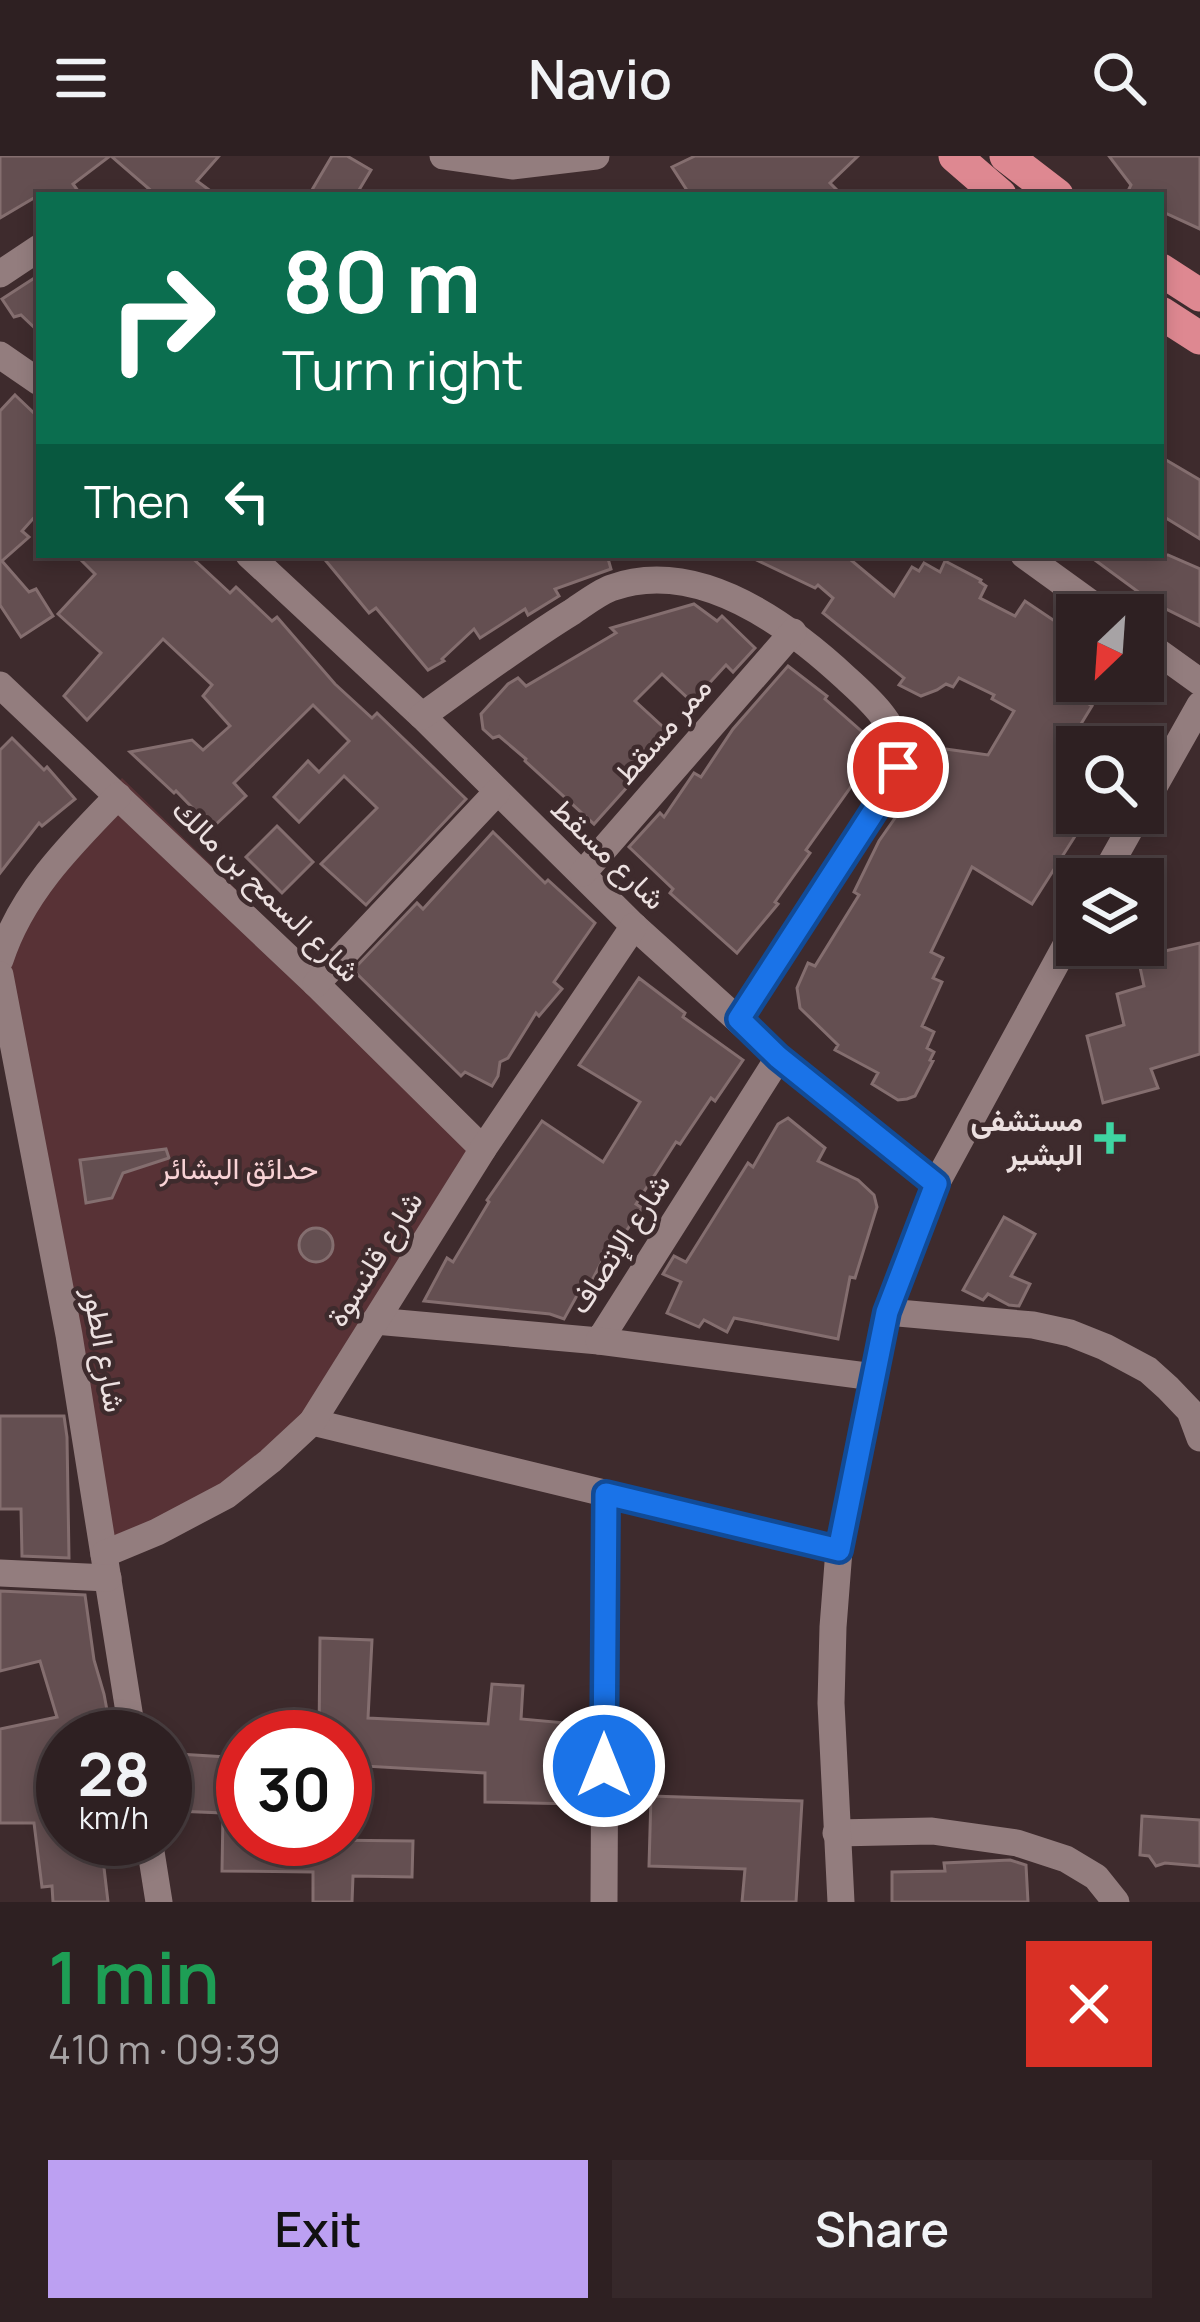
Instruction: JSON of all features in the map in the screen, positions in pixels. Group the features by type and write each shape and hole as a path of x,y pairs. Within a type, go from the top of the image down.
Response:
{"highway":[{"path":"955,156 997,192"},
{"path":"1011,158 1053,192"},
{"path":"1164,272 1200,296"},
{"path":"1164,315 1200,338"}],"street":[{"path":"442,156 512,166 596,156"},
{"path":"0,274 36,250"},
{"path":"0,355 36,380"},
{"path":"1028,558 1078,594"},
{"name":"شارع مسقط","path":"268,560 634,926 778,1057 936,1184"},
{"path":"422,716 610,588 653,580 728,595 757,609 793,632 867,698 890,727 899,749 898,767 739,1019"},
{"name":"ممر مسقط","path":"583,873 793,632"},
{"path":"1164,656 1200,682"},
{"name":"شارع السمح بن مالك","path":"0,686 483,1149"},
{"path":"1164,768 1200,705"},
{"path":"316,984 497,792"},
{"path":"0,961 21,910 64,850 118,796"},
{"name":"شارع قلنسوة","path":"106,1566 227,1495 312,1422 483,1149 634,926"},
{"path":"841,1902 832,1628 839,1550 887,1312 936,1184 1056,964"},
{"name":"شارع الطور","path":"0,975 69,1335 129,1710"},
{"name":"شارع الإتصاف","path":"375,1321 599,1341 778,1057"},
{"path":"887,1312 1033,1325 1125,1356 1195,1409 1200,1438"},
{"path":"599,1341 874,1377"},
{"path":"312,1422 839,1550"},
{"path":"604,1902 606,1494"},
{"path":"0,1574 106,1566"},
{"path":"836,1833 932,1831 1017,1843 1066,1859 1096,1877 1116,1902"},
{"path":"153,1866 159,1902"}],"green space":[{"name":"حدائق البشائر","path":"122,778 492,1139 303,1416 217,1491 108,1562 1,959 45,869"}],"building":[{"path":"0,156 110,156 73,184 79,192 36,192 36,197 0,218"},
{"path":"111,156 219,156 197,181 212,192 153,192"},
{"path":"332,156 347,156 371,170 358,192 311,192"},
{"path":"695,156 858,156 830,183 839,192 688,192 672,167"},
{"path":"1109,156 1200,156 1200,229 1164,212 1164,192 1128,192 1131,185"},
{"path":"36,277 36,329 21,315 14,317 2,299"},
{"path":"15,395 36,415 36,515 22,531 29,537 2,561 29,592 36,589 53,616 21,637 0,605 0,411"},
{"path":"1164,459 1200,480 1200,539 1164,517"},
{"path":"1168,555 1200,569 1200,626 1164,608 1164,594 1141,594 1092,558"},
{"path":"79,558 192,558 230,593 236,587 272,621 277,617 335,684 372,718 377,713 466,799 366,905 321,864 377,808 344,776 299,822 274,797 308,761 319,772 349,741 313,705 234,783 246,796 212,828 130,752 192,740 203,750 230,726 203,696 212,685 163,639 87,720 64,696 101,653 58,614 95,574"},
{"path":"323,558 608,558 611,569 555,589 559,596 528,615 525,609 480,638 474,629 444,661 428,670 376,608 369,613"},
{"path":"752,558 849,558 894,596 912,567 919,571 924,563 940,572 945,561 981,580 986,586 980,598 1015,616 1025,601 1056,622 1056,702 1092,706 1080,726 1056,726 1056,834 1076,834 1061,858 1056,858 1056,866 1032,904 972,867 931,952 943,958 933,978 942,982 922,1026 934,1032 927,1048 934,1052 933,1061 915,1096 907,1099 898,1100 872,1084 878,1073 835,1050 838,1045 800,1008 797,988 808,963 815,966 859,895 854,892 879,841 909,798 931,747 988,755 1014,711 959,678 953,687 946,684 921,696 899,685 904,678 823,613 833,598 818,585 815,588"},
{"path":"694,604 717,621 722,616 755,648 733,672 726,665 692,702 662,674 635,701 673,736 594,824 526,759 483,729 481,714 518,678 526,686 616,633 611,628"},
{"path":"788,666 868,737 875,753 806,850 810,853 775,902 778,904 737,953 670,893 673,889 629,847 660,813 664,817 694,773 701,777 733,729"},
{"path":"12,738 75,799 42,826 39,823 0,873 0,750"},
{"path":"277,826 313,862 282,893 246,857"},
{"path":"493,832 595,923 554,982 562,989 539,1016 536,1013 508,1058 500,1062 492,1086 465,1072 461,1076 353,970 417,903 423,909"},
{"path":"1200,943 1200,1054 1151,1069 1158,1088 1103,1103 1087,1036 1124,1025 1117,994 1144,986 1140,967 1164,966 1165,951"},
{"path":"639,978 743,1060 680,1144 676,1142 636,1204 642,1208 620,1240 615,1237 564,1319 424,1301 447,1258 453,1262 487,1200 542,1121 603,1162 640,1102 579,1065"},
{"path":"788,1118 825,1148 818,1161 858,1180 874,1195 877,1207 855,1278 850,1277 838,1339 734,1318 727,1332 704,1320 699,1327 667,1313 681,1282 663,1274 674,1256 686,1262 748,1163 753,1167 778,1124"},
{"path":"166,1149 169,1158 123,1173 112,1198 86,1203 80,1160"},
{"path":"1004,1217 1035,1234 1011,1276 1030,1284 1019,1306 988,1294 983,1300 963,1290"},
{"path":"316,1228 328,1233 333,1245 328,1257 316,1262 304,1257 299,1245 304,1233"},
{"path":"0,1416 64,1416 69,1558 22,1556 21,1509 0,1509"},
{"path":"0,1591 85,1595 107,1710 55,1710 40,1661 0,1671"},
{"path":"320,1638 372,1640 368,1710 319,1710"},
{"path":"492,1684 523,1686 521,1719 577,1724 576,1804 485,1802 485,1773 372,1766 372,1718 488,1724"},
{"path":"36,1721 36,1839 34,1823 0,1823 0,1729"},
{"path":"192,1755 216,1756 216,1813 192,1812"},
{"path":"651,1796 802,1801 796,1902 742,1902 745,1869 649,1866"},
{"path":"1142,1816 1200,1820 1200,1866 1156,1866 1149,1856 1140,1855"},
{"path":"372,1841 413,1841 412,1877 353,1876 352,1902 313,1902 313,1872 222,1871 222,1866 372,1866"},
{"path":"1010,1860 1026,1865 1028,1902 892,1902 892,1872 945,1871 944,1863"},
{"path":"39,1866 104,1866 108,1902 53,1902 52,1886 42,1887"}],"place":[{"name":"مستشفى البشير","path":"1110,1138"}],"route":[{"path":"604,1766 606,1494 839,1550 887,1312 936,1184 778,1057 739,1019 898,767"}]}
